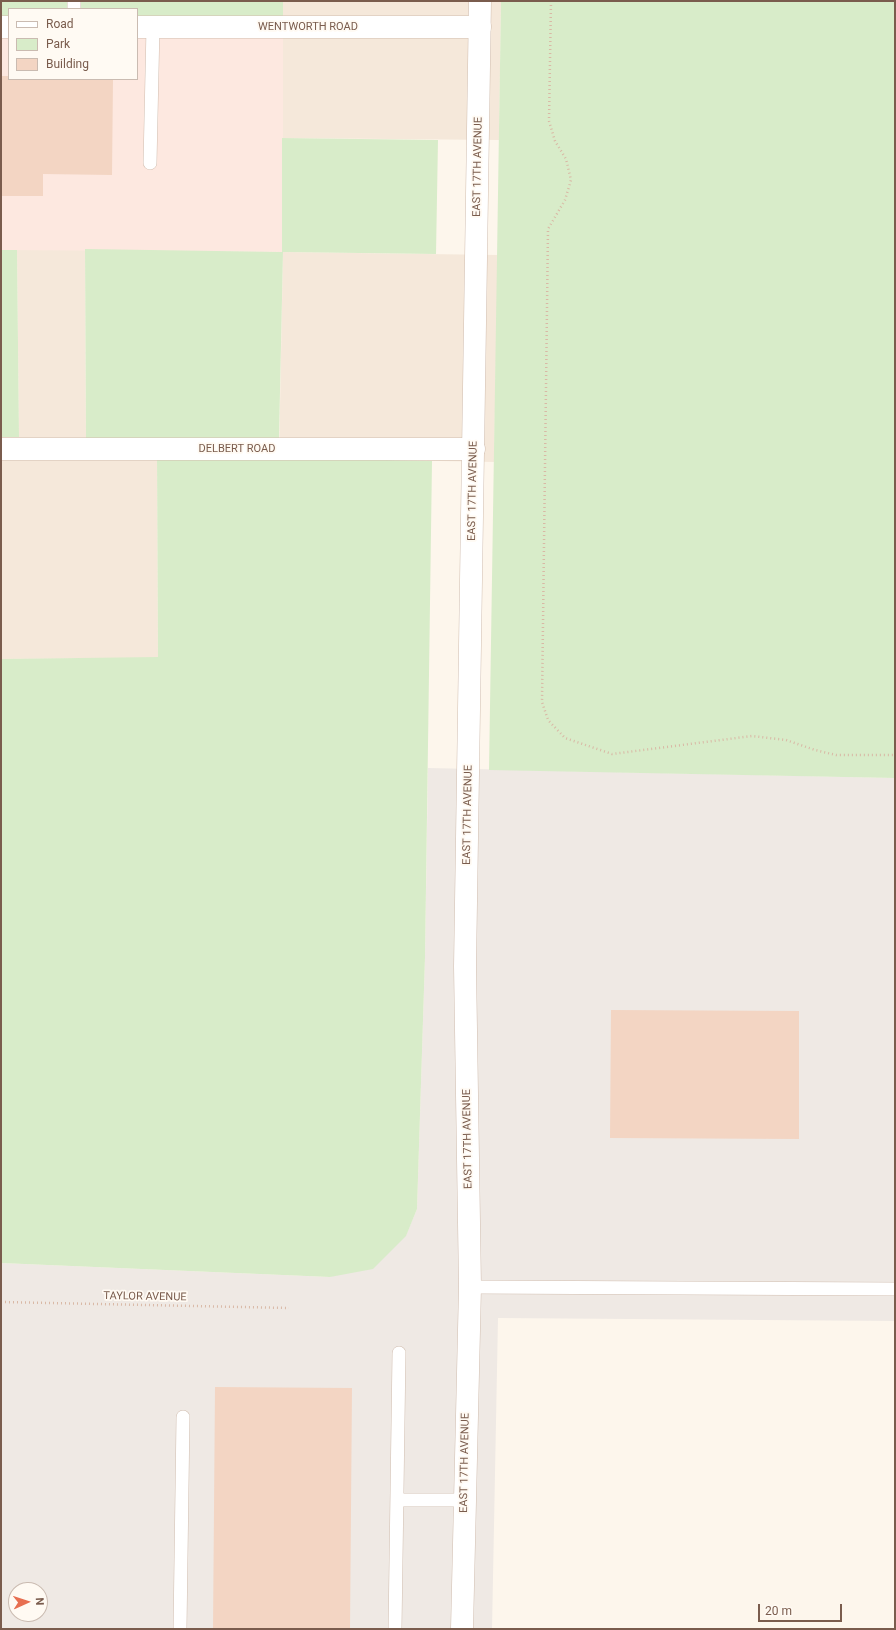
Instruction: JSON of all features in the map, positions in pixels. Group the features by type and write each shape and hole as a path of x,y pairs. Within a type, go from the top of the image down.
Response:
{"street":[{"name":"EAST 17TH AVENUE","path":"462,1629 470,1287 465,966 480,1"},
{"name":"WENTWORTH ROAD","path":"145,27 480,27"},
{"name":"DELBERT ROAD","path":"1,449 474,449"}],"lane":[{"path":"145,27 150,163"},
{"path":"470,1287 895,1288"},
{"path":"395,1629 398,1353"},
{"path":"180,1629 183,1417"},
{"path":"397,1500 464,1500"}],"path":[{"path":"551,1 549,121 555,141 566,159 571,180 565,200 548,229 542,702 548,720 565,738 612,754 752,736 786,740 815,750 836,755 895,755"},
{"name":"TAYLOR AVENUE","path":"1,1302 289,1308"}],"shaded area":[{"path":"283,1 501,1 499,140 282,138"},
{"path":"1,16 8,16 8,80 138,80 138,17 283,19 283,252 1,250"},
{"path":"85,249 86,439 157,439 158,658 1,659 1,437 19,437 17,250"},
{"path":"283,252 498,255 494,462 279,458"},
{"path":"428,768 895,778 895,1321 498,1318 492,1629 1,1629 1,1263 330,1277 406,1235 417,1209 425,957"}],"green space":[{"path":"1,1 283,1 283,19 138,17 138,8 8,8 8,16 1,16"},
{"path":"501,1 895,1 895,778 489,770"},
{"path":"282,138 438,140 436,254 283,252 279,438 86,439 85,249 282,252"},
{"path":"1,250 17,250 19,437 1,437"},
{"path":"157,455 432,461 425,957 417,1209 406,1236 373,1269 330,1277 1,1263 1,659 158,657"}],"building":[{"path":"1,76 8,76 8,80 113,80 112,175 43,174 43,196 1,196"},
{"path":"611,1010 799,1011 799,1139 610,1138"},
{"path":"215,1387 352,1388 350,1629 213,1629"}]}
